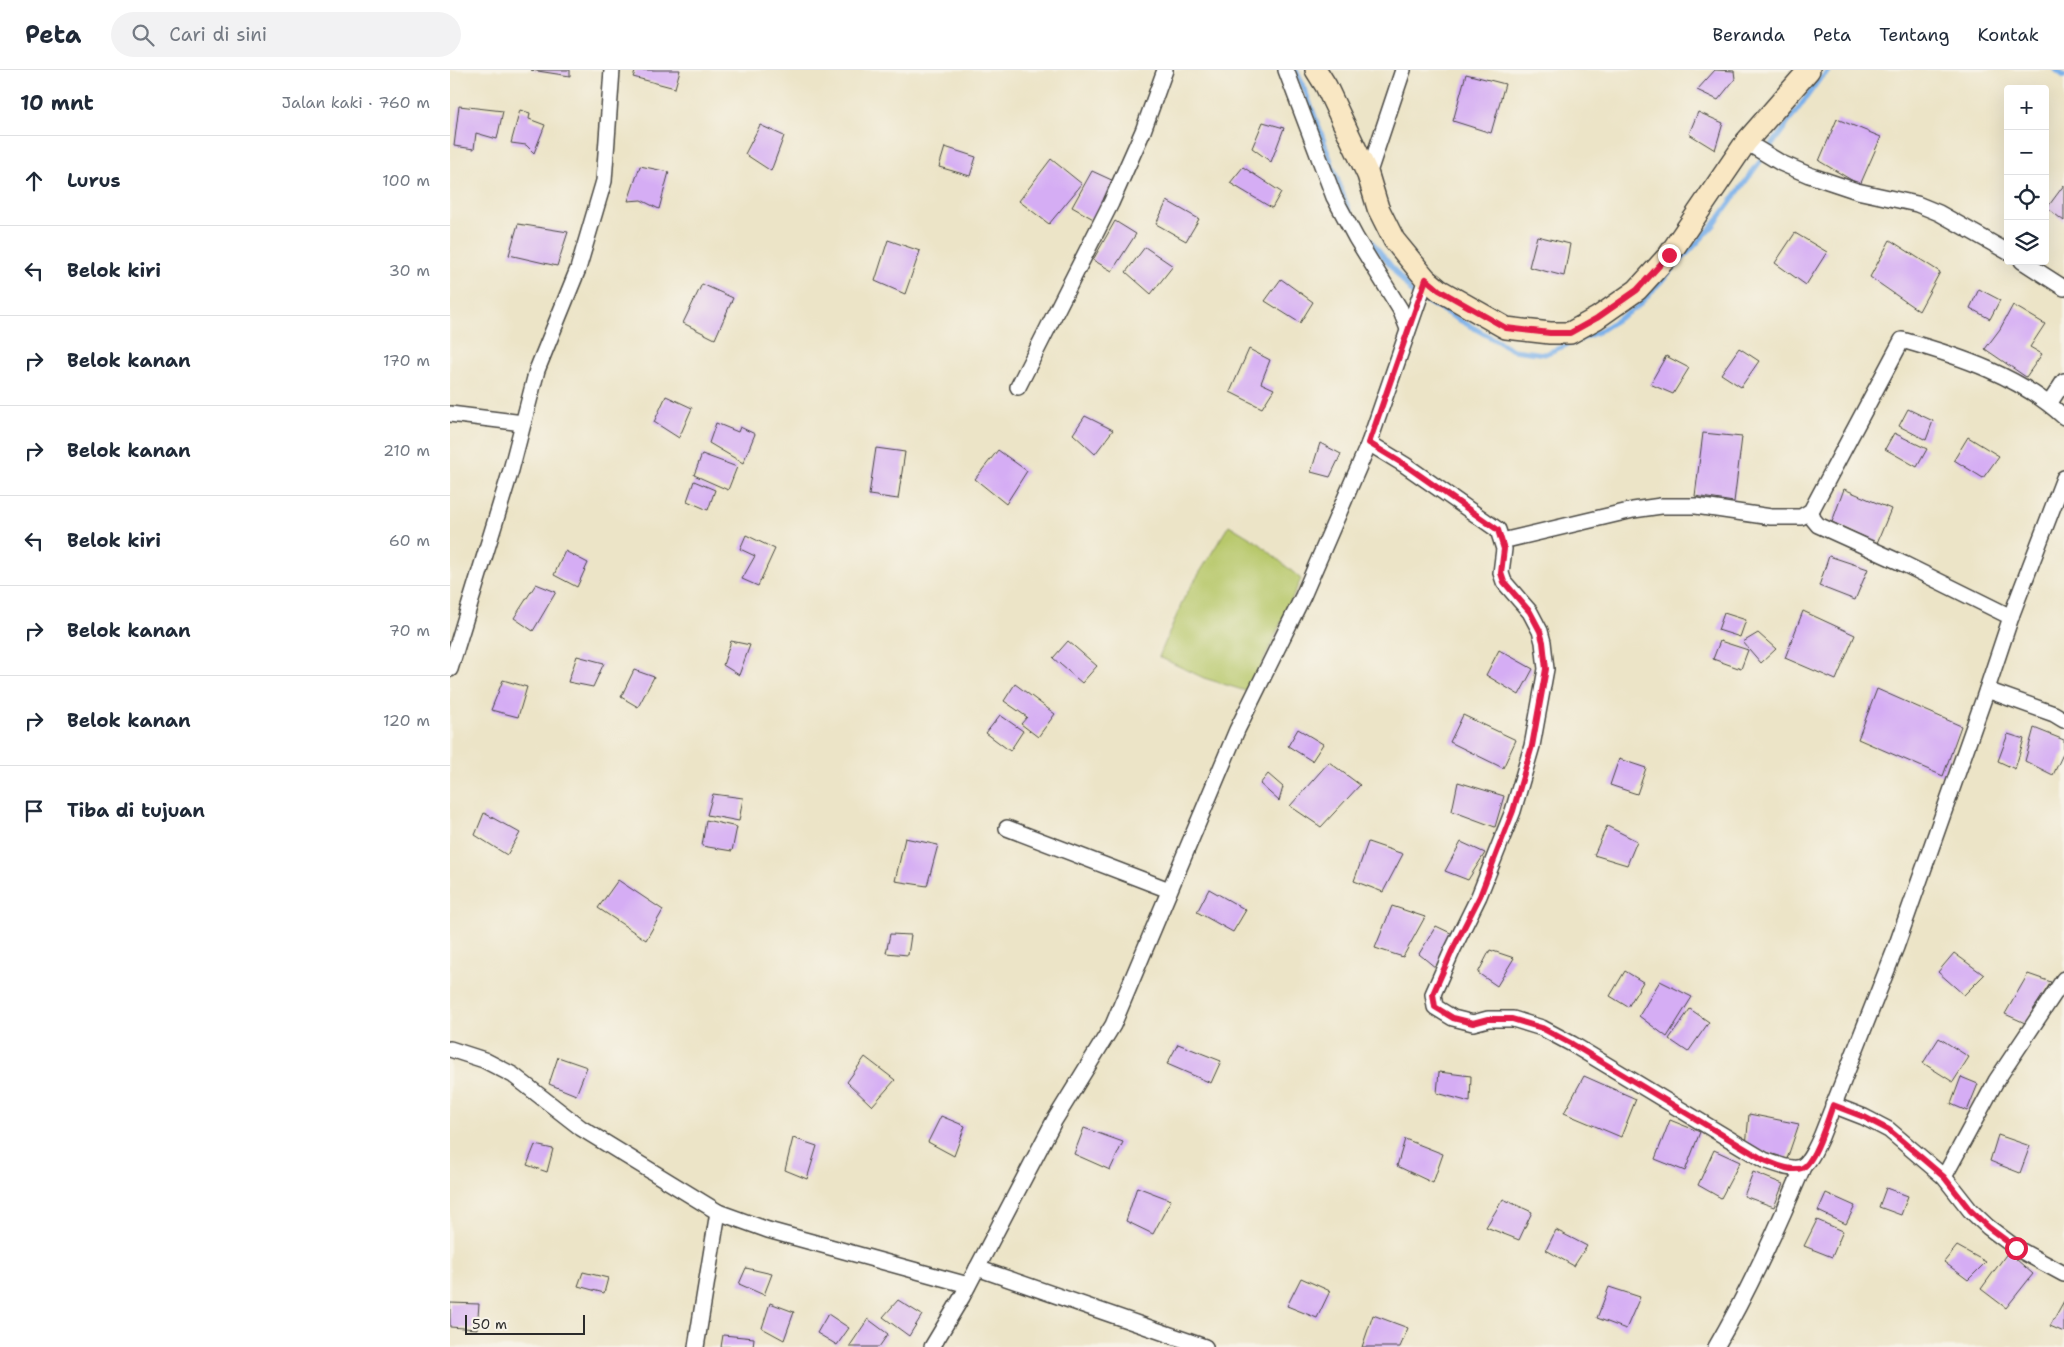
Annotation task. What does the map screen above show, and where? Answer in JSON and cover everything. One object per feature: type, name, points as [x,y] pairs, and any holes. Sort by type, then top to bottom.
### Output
[{"type":"street","points":[[450,669],[511,470],[537,370],[578,269],[604,181],[612,70]]},
{"type":"street","points":[[1018,387],[1115,195],[1143,131],[1165,70]]},
{"type":"street","points":[[1286,70],[1334,197],[1356,238],[1410,322]]},
{"type":"street","points":[[1316,70],[1326,86],[1368,175],[1378,208],[1394,240],[1423,286],[1439,290],[1506,328],[1550,333],[1570,333],[1597,318],[1637,290],[1669,255],[1809,70]]},
{"type":"street","points":[[1368,175],[1404,70]]},
{"type":"street","points":[[1752,145],[1781,163],[1842,187],[1917,204],[1939,213],[2004,250]]},
{"type":"street","points":[[2028,265],[2064,288]]},
{"type":"street","points":[[932,1347],[968,1285],[1054,1121],[1112,1025],[1237,730],[1303,596],[1369,443],[1423,286]]},
{"type":"street","points":[[1502,540],[1633,510],[1661,506],[1696,506],[1771,516],[1801,517],[1811,510],[1902,340],[1950,354],[2002,376],[2040,396],[2064,417]]},
{"type":"street","points":[[2050,404],[2064,381]]},
{"type":"street","points":[[450,414],[523,423]]},
{"type":"street","points":[[1369,443],[1405,465],[1498,530],[1504,549],[1501,573],[1504,582],[1535,620],[1543,642],[1546,669],[1532,746],[1513,811],[1480,896],[1433,994],[1435,1007],[1453,1018],[1473,1023],[1488,1019],[1512,1019],[1542,1028],[1572,1044],[1764,1160],[1790,1169],[1803,1168]]},
{"type":"street","points":[[1716,1347],[1772,1240],[1803,1168],[1810,1160],[1833,1105],[1896,947],[2011,617],[2064,478]]},
{"type":"street","points":[[1811,510],[1813,519],[1818,525],[1904,564],[2011,617]]},
{"type":"street","points":[[1987,690],[2054,714],[2064,720]]},
{"type":"street","points":[[1007,828],[1169,890]]},
{"type":"street","points":[[1944,1177],[1996,1080],[2064,979]]},
{"type":"street","points":[[450,1049],[484,1060],[513,1075],[581,1128],[718,1212],[768,1230],[968,1285]]},
{"type":"street","points":[[1833,1105],[1864,1117],[1889,1130],[1944,1177],[1970,1210],[1988,1227],[2016,1248],[2064,1274]]},
{"type":"street","points":[[696,1347],[718,1212]]},
{"type":"street","points":[[977,1268],[1204,1347]]},
{"type":"green space","points":[[1229,525],[1260,544],[1301,579],[1249,692],[1204,678],[1159,657],[1184,598]]},
{"type":"building","points":[[531,70],[570,70],[570,76]]},
{"type":"building","points":[[636,70],[680,70],[675,88],[633,77]]},
{"type":"building","points":[[1715,70],[1734,71],[1735,79],[1718,100],[1697,90]]},
{"type":"building","points":[[1466,74],[1505,84],[1491,133],[1453,121]]},
{"type":"building","points":[[459,106],[503,111],[497,139],[476,133],[474,149],[454,146]]},
{"type":"building","points":[[520,110],[530,113],[529,119],[545,125],[534,153],[526,145],[511,143]]},
{"type":"building","points":[[1698,112],[1723,123],[1715,150],[1689,134]]},
{"type":"building","points":[[1837,119],[1881,137],[1860,185],[1819,161]]},
{"type":"building","points":[[1263,122],[1284,128],[1271,162],[1252,148]]},
{"type":"building","points":[[760,125],[784,136],[771,171],[745,154]]},
{"type":"building","points":[[945,147],[976,157],[970,176],[939,167]]},
{"type":"building","points":[[1051,159],[1082,184],[1049,224],[1019,201]]},
{"type":"building","points":[[640,166],[669,172],[659,209],[641,200],[628,201]]},
{"type":"building","points":[[1243,167],[1281,192],[1272,208],[1230,183]]},
{"type":"building","points":[[1092,171],[1116,182],[1097,221],[1072,207]]},
{"type":"building","points":[[2064,185],[2064,221],[2049,210],[2049,205]]},
{"type":"building","points":[[1167,201],[1199,219],[1186,241],[1156,224]]},
{"type":"building","points":[[1115,221],[1136,234],[1112,271],[1093,260]]},
{"type":"building","points":[[518,224],[568,232],[557,266],[509,255]]},
{"type":"building","points":[[1795,233],[1827,252],[1806,285],[1775,263]]},
{"type":"building","points":[[1537,236],[1570,244],[1564,276],[1529,267]]},
{"type":"building","points":[[888,240],[920,251],[905,294],[875,281]]},
{"type":"building","points":[[1890,240],[1940,272],[1919,311],[1870,277]]},
{"type":"building","points":[[1145,247],[1173,266],[1151,294],[1126,272]]},
{"type":"building","points":[[1281,279],[1313,302],[1300,323],[1265,301]]},
{"type":"building","points":[[702,284],[733,298],[715,339],[683,323]]},
{"type":"building","points":[[1979,289],[2000,300],[1990,319],[1970,308]]},
{"type":"building","points":[[2013,305],[2045,324],[2030,347],[2042,354],[2026,377],[1985,349],[2000,329]]},
{"type":"building","points":[[1739,348],[1759,361],[1741,387],[1721,374]]},
{"type":"building","points":[[1249,349],[1270,360],[1261,383],[1274,389],[1262,408],[1230,392]]},
{"type":"building","points":[[1666,356],[1689,368],[1673,394],[1650,384]]},
{"type":"building","points":[[666,396],[692,408],[679,438],[654,422]]},
{"type":"building","points":[[1908,409],[1933,421],[1926,440],[1899,426]]},
{"type":"building","points":[[1085,416],[1113,430],[1095,454],[1073,434]]},
{"type":"building","points":[[716,423],[738,432],[740,427],[755,434],[743,463],[709,443]]},
{"type":"building","points":[[1703,433],[1742,437],[1734,502],[1695,496]]},
{"type":"building","points":[[1894,433],[1927,449],[1917,467],[1885,449]]},
{"type":"building","points":[[1968,437],[1999,456],[1983,478],[1954,460]]},
{"type":"building","points":[[1320,443],[1341,454],[1330,477],[1311,472]]},
{"type":"building","points":[[876,448],[905,452],[898,499],[869,495]]},
{"type":"building","points":[[998,450],[1027,471],[1006,504],[975,479]]},
{"type":"building","points":[[702,454],[737,467],[728,490],[694,475]]},
{"type":"building","points":[[694,481],[715,490],[708,510],[687,501]]},
{"type":"building","points":[[1844,489],[1891,509],[1877,543],[1832,522]]},
{"type":"building","points":[[746,535],[775,549],[758,586],[742,579],[755,556],[740,549]]},
{"type":"building","points":[[565,551],[588,563],[577,587],[554,575]]},
{"type":"building","points":[[1829,556],[1868,569],[1855,600],[1819,586]]},
{"type":"building","points":[[536,584],[556,592],[533,631],[514,618]]},
{"type":"building","points":[[1803,611],[1855,635],[1836,680],[1785,658]]},
{"type":"building","points":[[1724,613],[1746,620],[1740,637],[1718,630]]},
{"type":"building","points":[[1758,633],[1776,649],[1761,663],[1743,642]]},
{"type":"building","points":[[731,641],[750,645],[739,675],[723,665]]},
{"type":"building","points":[[1068,641],[1097,666],[1082,683],[1053,658]]},
{"type":"building","points":[[1720,641],[1748,650],[1741,669],[1713,659]]},
{"type":"building","points":[[1499,650],[1533,669],[1519,695],[1486,675]]},
{"type":"building","points":[[577,656],[604,663],[593,687],[568,682]]},
{"type":"building","points":[[634,670],[654,677],[638,707],[621,697]]},
{"type":"building","points":[[503,680],[527,687],[518,717],[491,710]]},
{"type":"building","points":[[1015,684],[1055,714],[1038,737],[1021,724],[1027,717],[1004,701]]},
{"type":"building","points":[[1877,689],[1961,726],[1943,776],[1858,739]]},
{"type":"building","points":[[1000,715],[1023,731],[1010,751],[986,733]]},
{"type":"building","points":[[1463,715],[1516,740],[1503,768],[1450,742]]},
{"type":"building","points":[[2034,728],[2064,740],[2064,752],[2053,775],[2025,761]]},
{"type":"building","points":[[1298,729],[1323,744],[1312,761],[1288,746]]},
{"type":"building","points":[[2008,734],[2024,739],[2015,769],[1998,761]]},
{"type":"building","points":[[1619,759],[1646,768],[1637,794],[1610,785]]},
{"type":"building","points":[[1329,762],[1360,785],[1321,827],[1290,806]]},
{"type":"building","points":[[1268,774],[1283,787],[1279,801],[1260,784]]},
{"type":"building","points":[[1458,782],[1504,796],[1495,827],[1452,811]]},
{"type":"building","points":[[713,794],[743,798],[739,821],[707,815]]},
{"type":"building","points":[[484,813],[520,833],[507,855],[475,835]]},
{"type":"building","points":[[706,820],[737,827],[732,851],[702,846]]},
{"type":"building","points":[[1607,826],[1637,841],[1627,865],[1594,855]]},
{"type":"building","points":[[905,838],[938,845],[927,886],[895,881]]},
{"type":"building","points":[[1368,842],[1403,854],[1383,892],[1354,881]]},
{"type":"building","points":[[1461,842],[1485,853],[1468,880],[1445,871]]},
{"type":"building","points":[[618,880],[663,910],[646,940],[598,908]]},
{"type":"building","points":[[1209,889],[1246,910],[1233,932],[1197,912]]},
{"type":"building","points":[[1392,906],[1425,917],[1403,957],[1375,948]]},
{"type":"building","points":[[1436,926],[1457,936],[1436,968],[1419,954]]},
{"type":"building","points":[[890,934],[911,935],[908,955],[886,953]]},
{"type":"building","points":[[1490,950],[1514,958],[1497,986],[1478,973]]},
{"type":"building","points":[[1954,953],[1984,975],[1964,995],[1938,972]]},
{"type":"building","points":[[1625,971],[1643,982],[1628,1007],[1610,996]]},
{"type":"building","points":[[2028,974],[2051,982],[2025,1023],[2005,1014]]},
{"type":"building","points":[[1660,981],[1692,997],[1667,1037],[1639,1016]]},
{"type":"building","points":[[1690,1009],[1709,1022],[1688,1052],[1669,1039]]},
{"type":"building","points":[[1939,1038],[1969,1057],[1953,1082],[1923,1063]]},
{"type":"building","points":[[1178,1044],[1221,1061],[1211,1083],[1167,1064]]},
{"type":"building","points":[[558,1057],[587,1067],[576,1095],[549,1084]]},
{"type":"building","points":[[865,1057],[895,1080],[872,1106],[847,1082]]},
{"type":"building","points":[[1439,1072],[1471,1076],[1470,1102],[1437,1093]]},
{"type":"building","points":[[1584,1076],[1636,1099],[1621,1137],[1564,1113]]},
{"type":"building","points":[[1961,1077],[1978,1084],[1967,1111],[1951,1104]]},
{"type":"building","points":[[1749,1114],[1799,1124],[1787,1159],[1746,1146]]},
{"type":"building","points":[[941,1116],[965,1126],[954,1156],[928,1142]]},
{"type":"building","points":[[1670,1120],[1700,1132],[1685,1171],[1655,1159]]},
{"type":"building","points":[[1084,1128],[1123,1142],[1110,1170],[1074,1154]]},
{"type":"building","points":[[1998,1135],[2030,1146],[2020,1173],[1990,1161]]},
{"type":"building","points":[[793,1138],[817,1146],[807,1179],[785,1170]]},
{"type":"building","points":[[1405,1139],[1443,1154],[1433,1183],[1397,1166]]},
{"type":"building","points":[[535,1145],[553,1149],[547,1172],[527,1165]]},
{"type":"building","points":[[1714,1150],[1740,1162],[1721,1198],[1698,1185]]},
{"type":"building","points":[[1753,1172],[1783,1184],[1774,1207],[1744,1196]]},
{"type":"building","points":[[1137,1187],[1171,1200],[1153,1234],[1126,1221]]},
{"type":"building","points":[[1886,1188],[1908,1196],[1901,1215],[1879,1207]]},
{"type":"building","points":[[1826,1193],[1855,1206],[1846,1224],[1818,1211]]},
{"type":"building","points":[[1503,1199],[1532,1212],[1519,1240],[1486,1227]]},
{"type":"building","points":[[1817,1220],[1843,1231],[1832,1257],[1804,1246]]},
{"type":"building","points":[[1556,1230],[1587,1246],[1574,1266],[1546,1250]]},
{"type":"building","points":[[1957,1246],[1986,1262],[1968,1280],[1944,1262]]},
{"type":"building","points":[[2008,1252],[2033,1274],[2006,1308],[1981,1289]]},
{"type":"building","points":[[746,1268],[772,1274],[764,1295],[739,1284]]},
{"type":"building","points":[[583,1272],[608,1278],[604,1293],[578,1286]]},
{"type":"building","points":[[1301,1278],[1330,1291],[1317,1318],[1287,1306]]},
{"type":"building","points":[[1609,1287],[1640,1297],[1626,1329],[1597,1318]]},
{"type":"building","points":[[898,1300],[922,1315],[909,1336],[883,1317]]},
{"type":"building","points":[[2064,1301],[2064,1332],[2050,1326]]},
{"type":"building","points":[[450,1303],[479,1304],[477,1329],[450,1327]]},
{"type":"building","points":[[770,1303],[794,1312],[784,1340],[762,1328]]},
{"type":"building","points":[[828,1314],[849,1328],[837,1345],[817,1333]]},
{"type":"building","points":[[1373,1315],[1408,1328],[1400,1347],[1362,1347]]},
{"type":"building","points":[[868,1319],[888,1334],[879,1347],[849,1347]]},
{"type":"building","points":[[723,1335],[754,1338],[753,1347],[721,1347]]},
{"type":"waterway","points":[[1296,70],[1311,105],[1350,212]]},
{"type":"waterway","points":[[1355,224],[1377,248],[1413,294],[1513,350],[1545,354],[1598,332],[1637,307],[1714,225],[1819,80],[1830,70]]},
{"type":"waterway","points":[[2056,70],[2064,76]]},
{"type":"route","points":[[1669,255],[1637,290],[1597,318],[1570,333],[1550,333],[1506,328],[1439,290],[1426,279],[1369,443],[1405,465],[1498,530],[1504,549],[1501,573],[1504,582],[1530,612],[1540,631],[1543,642],[1546,669],[1532,746],[1513,811],[1480,896],[1433,994],[1435,1007],[1453,1018],[1473,1023],[1488,1019],[1512,1019],[1542,1028],[1572,1044],[1764,1160],[1790,1169],[1803,1168],[1810,1160],[1833,1105],[1864,1117],[1889,1130],[1944,1177],[1970,1210],[1988,1227],[2016,1248]]}]
